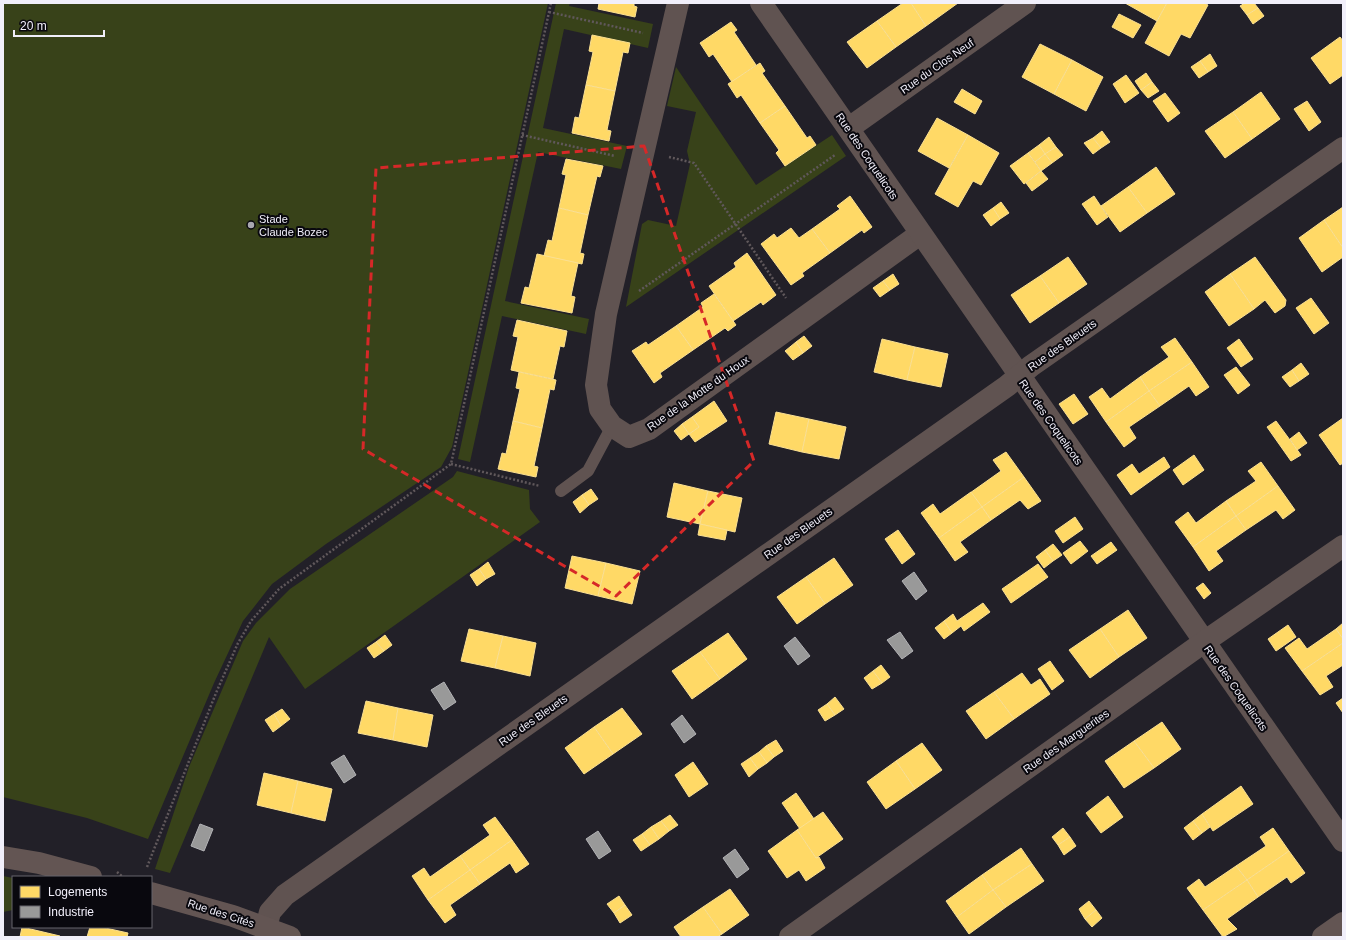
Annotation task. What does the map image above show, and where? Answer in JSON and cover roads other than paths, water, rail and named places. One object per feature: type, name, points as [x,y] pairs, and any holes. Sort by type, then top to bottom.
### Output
[{"type":"street","name":"Rue de la Motte du Houx","points":[[678,3],[671,40],[606,314],[596,385],[600,410],[612,426],[629,437],[649,429],[920,234]]},
{"type":"street","name":"Rue des Coquelicots","points":[[761,3],[1343,841]]},
{"type":"street","name":"Rue du Clos Neuf","points":[[853,134],[1025,3]]},
{"type":"street","name":"Rue des Bleuets","points":[[266,928],[270,912],[285,895],[1343,148]]},
{"type":"street","name":"Rue des Marguerites","points":[[790,937],[1204,642],[1343,546]]},
{"type":"street","points":[[3,857],[39,863],[88,876]]},
{"type":"street","name":"Rue des Cités","points":[[152,892],[233,916],[290,937]]},
{"type":"street","points":[[1323,937],[1343,923]]},
{"type":"lane","points":[[560,491],[588,471],[612,426]]},
{"type":"place","name":"Stade Claude Bozec","points":[[251,225]]}]
